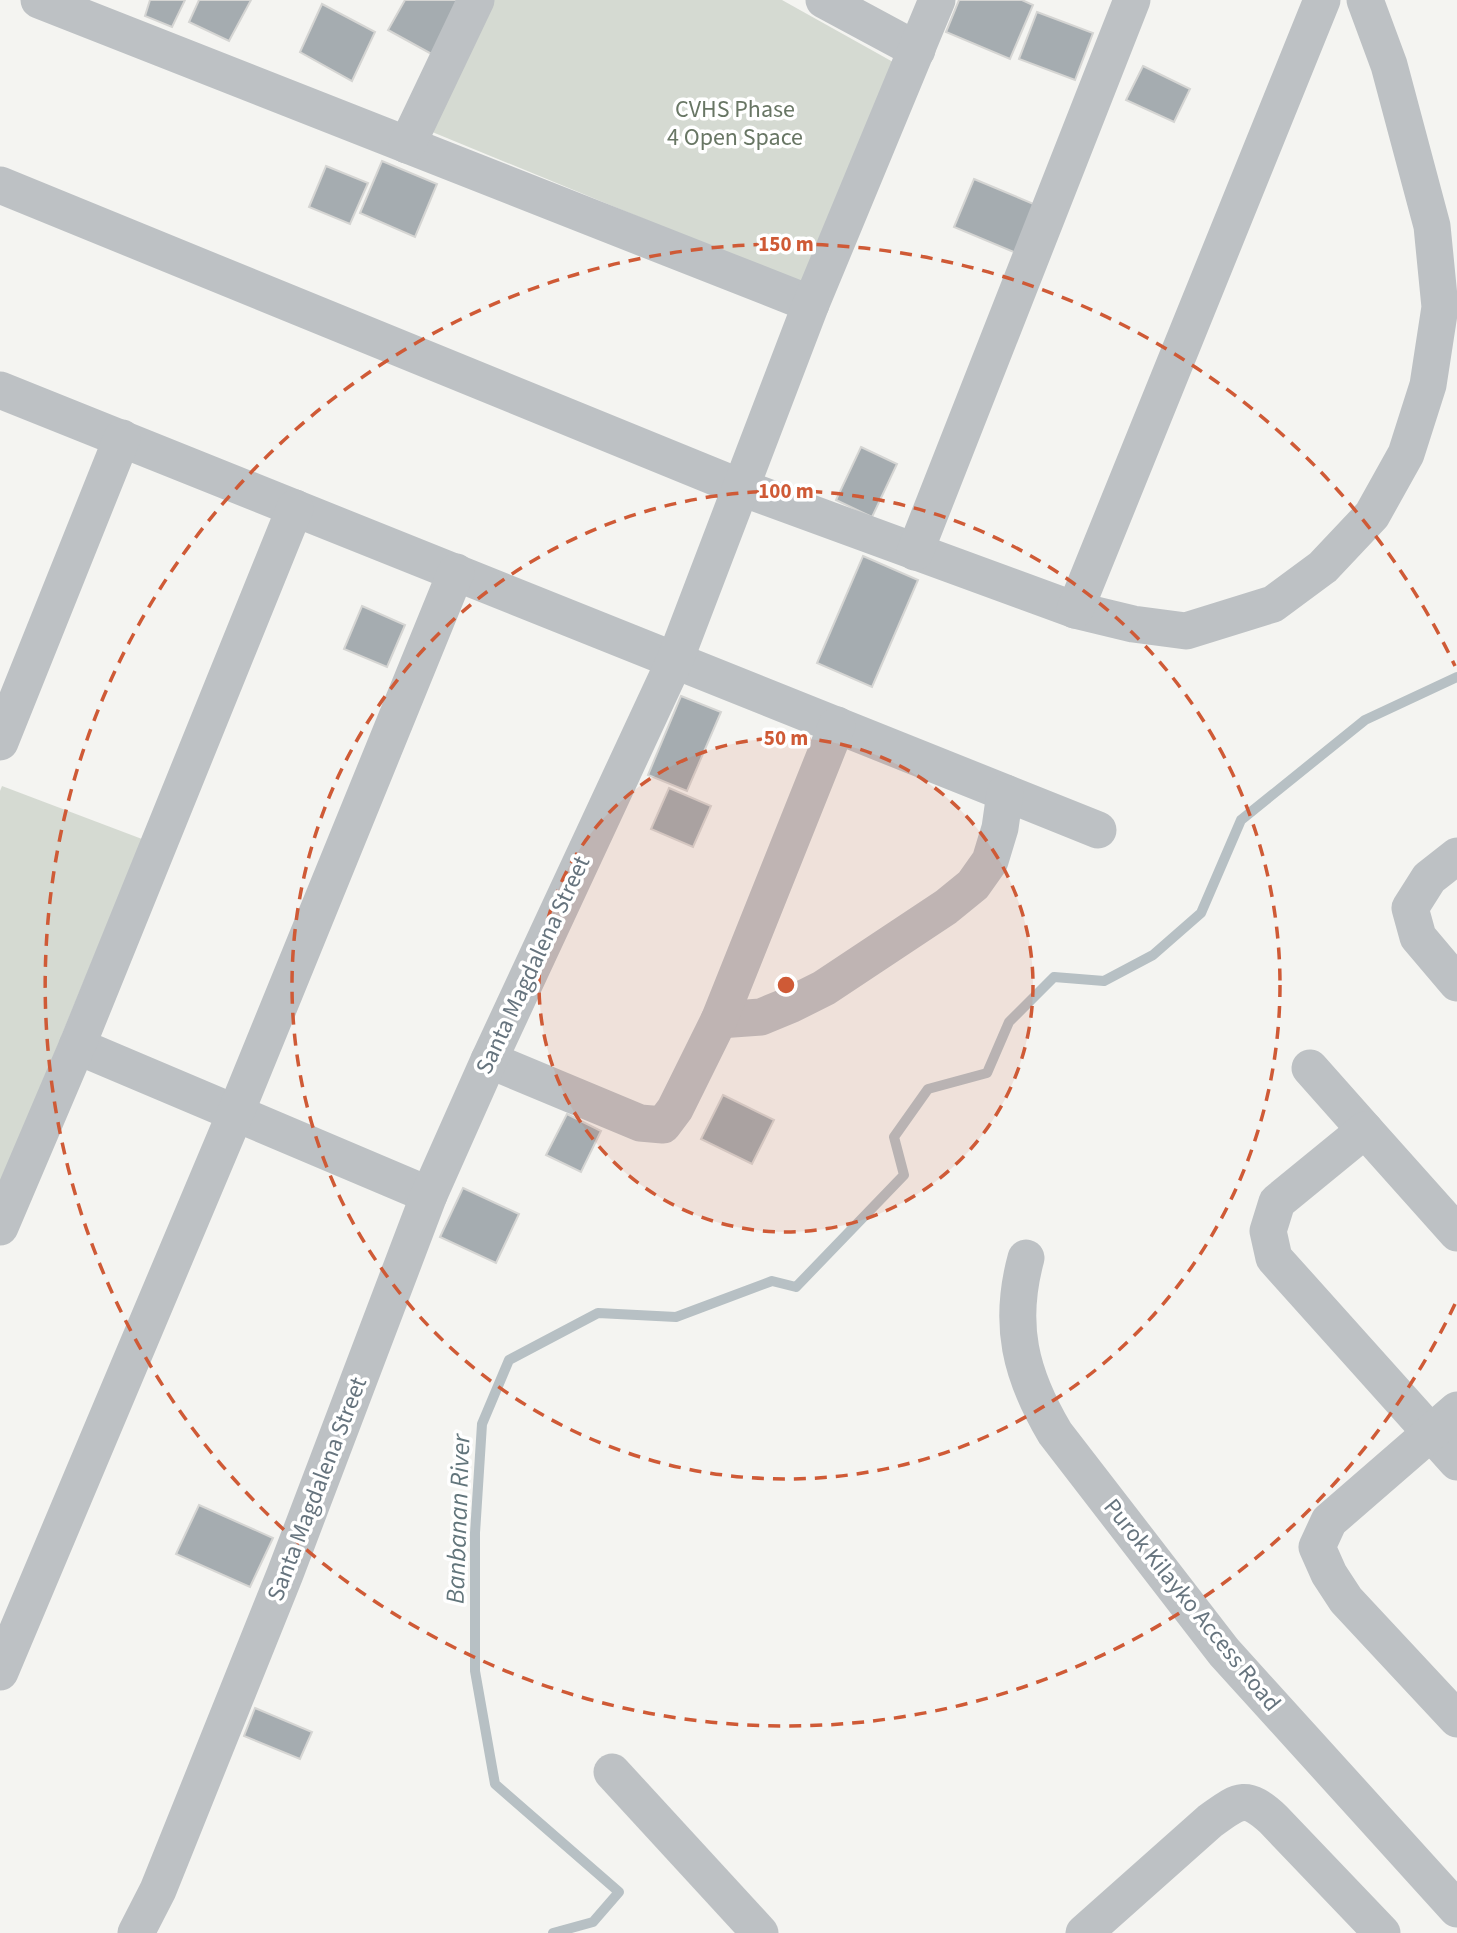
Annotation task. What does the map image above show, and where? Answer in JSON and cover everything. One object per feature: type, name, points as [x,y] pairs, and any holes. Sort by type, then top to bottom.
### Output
[{"type":"street","points":[[39,0],[811,304]]},
{"type":"street","points":[[407,145],[476,0]]},
{"type":"street","points":[[824,0],[917,50]]},
{"type":"street","name":"Santa Magdalena Street","points":[[136,1933],[158,1890],[275,1600],[429,1195],[488,1060],[676,660],[811,304],[937,0]]},
{"type":"street","points":[[915,552],[1132,0]]},
{"type":"street","points":[[1076,610],[1322,0]]},
{"type":"street","points":[[0,185],[742,488],[1076,610],[1133,624],[1186,631],[1273,604],[1323,567],[1372,515],[1406,454],[1428,385],[1440,307],[1432,226],[1389,65],[1365,0]]},
{"type":"street","points":[[0,390],[1098,830]]},
{"type":"street","points":[[0,742],[122,438]]},
{"type":"street","points":[[0,1227],[77,1046],[296,508]]},
{"type":"street","points":[[0,1672],[236,1112],[456,572]]},
{"type":"street","points":[[488,1060],[640,1123],[663,1125],[675,1109],[719,1020],[836,725]]},
{"type":"street","points":[[719,1020],[761,1017],[790,1005],[824,988],[946,907],[973,885],[990,861],[1000,828],[1005,793]]},
{"type":"street","points":[[1457,856],[1429,878],[1410,908],[1418,937],[1457,983]]},
{"type":"street","points":[[77,1046],[429,1195]]},
{"type":"street","points":[[1310,1068],[1457,1233]]},
{"type":"street","points":[[1365,1130],[1277,1202],[1268,1231],[1274,1258],[1444,1421],[1457,1462]]},
{"type":"street","name":"Purok Kilayko Access Road","points":[[1026,1258],[1018,1286],[1019,1350],[1038,1405],[1055,1433],[1224,1652],[1457,1909]]},
{"type":"street","points":[[1444,1421],[1329,1521],[1317,1548],[1329,1574],[1346,1600],[1457,1719]]},
{"type":"street","points":[[612,1772],[760,1933]]},
{"type":"street","points":[[1084,1933],[1210,1821],[1244,1801],[1258,1804],[1273,1818],[1382,1933]]},
{"type":"green space","name":"CVHS Phase 4 Open Space","points":[[486,0],[782,0],[893,62],[802,284],[425,129]]},
{"type":"green space","points":[[2,786],[142,839],[0,1186],[0,791]]},
{"type":"building","points":[[150,0],[185,0],[172,27],[145,16]]},
{"type":"building","points":[[199,0],[251,0],[229,41],[189,22]]},
{"type":"building","points":[[405,0],[459,0],[437,57],[388,30]]},
{"type":"building","points":[[959,0],[1022,0],[1033,5],[1010,59],[946,32]]},
{"type":"building","points":[[322,4],[375,32],[352,81],[300,52]]},
{"type":"building","points":[[1037,12],[1093,33],[1075,80],[1019,59]]},
{"type":"building","points":[[1143,66],[1190,89],[1174,122],[1126,100]]},
{"type":"building","points":[[382,161],[437,184],[415,237],[360,213]]},
{"type":"building","points":[[326,166],[368,183],[350,224],[309,207]]},
{"type":"building","points":[[974,179],[1036,205],[1016,253],[954,227]]},
{"type":"building","points":[[861,447],[897,464],[872,517],[836,500]]},
{"type":"building","points":[[863,556],[918,580],[872,687],[817,663]]},
{"type":"building","points":[[362,606],[405,625],[387,667],[344,649]]},
{"type":"building","points":[[681,696],[721,712],[687,791],[648,775]]},
{"type":"building","points":[[669,788],[711,806],[693,847],[651,829]]},
{"type":"building","points":[[723,1095],[774,1120],[752,1164],[701,1139]]},
{"type":"building","points":[[567,1114],[601,1131],[581,1172],[546,1155]]},
{"type":"building","points":[[463,1188],[519,1214],[496,1263],[440,1237]]},
{"type":"building","points":[[199,1505],[273,1538],[250,1587],[176,1554]]},
{"type":"building","points":[[255,1708],[312,1732],[300,1759],[244,1736]]},
{"type":"waterway","name":"Banbanan River","points":[[553,1933],[593,1922],[619,1892],[495,1784],[475,1671],[475,1533],[482,1424],[509,1360],[598,1313],[676,1317],[772,1281],[796,1287],[904,1175],[894,1137],[928,1089],[987,1073],[1009,1022],[1054,977],[1104,981],[1153,955],[1201,913],[1241,820],[1365,720],[1457,677]]}]
